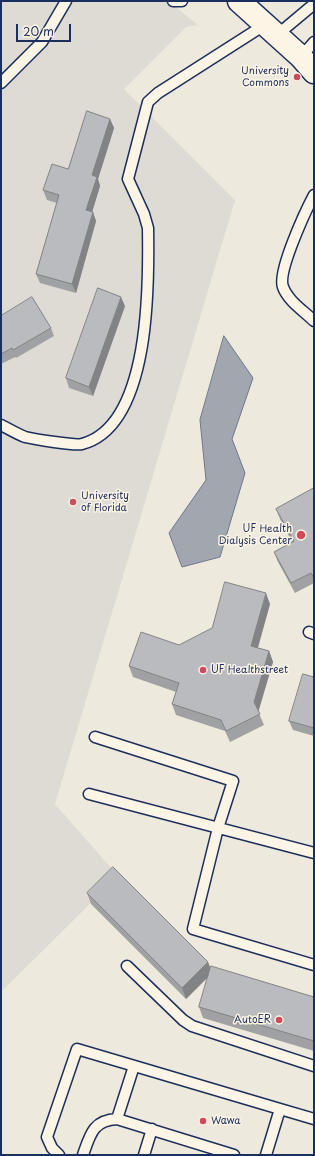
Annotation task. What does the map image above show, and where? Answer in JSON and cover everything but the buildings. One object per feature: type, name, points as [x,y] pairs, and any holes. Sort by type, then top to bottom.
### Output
[{"type":"street","points":[[239,1],[272,30],[310,57]]},
{"type":"lane","points":[[1,83],[42,42],[66,1]]},
{"type":"lane","points":[[173,1],[182,1]]},
{"type":"lane","points":[[1,425],[26,437],[81,445],[99,437],[112,424],[124,405],[137,371],[146,319],[148,228],[144,214],[128,180],[148,102],[158,93],[272,30],[314,4]]},
{"type":"lane","points":[[314,195],[299,226],[283,274],[282,286],[288,296],[314,321]]},
{"type":"lane","points":[[95,737],[233,781],[218,828],[193,929],[314,965]]},
{"type":"lane","points":[[89,794],[314,853]]},
{"type":"lane","points":[[127,966],[183,1020],[192,1026],[314,1066]]},
{"type":"lane","points":[[59,1155],[52,1148],[47,1137],[77,1049],[314,1119]]},
{"type":"lane","points":[[117,1119],[134,1066]]},
{"type":"lane","points":[[266,1155],[280,1109]]},
{"type":"lane","points":[[83,1155],[90,1135],[96,1125],[106,1119],[117,1119],[234,1155]]},
{"type":"lane","points":[[144,1155],[152,1129]]},
{"type":"shaded area","name":"University of Florida","points":[[1,1],[168,1],[198,25],[186,27],[124,89],[235,200],[55,804],[118,876],[1,992]]},
{"type":"shaded area","points":[[224,336],[253,378],[232,439],[245,473],[220,557],[182,567],[169,533],[206,480],[200,420]]},
{"type":"place","name":"University Commons","points":[[297,77]]},
{"type":"place","name":"University of Florida","points":[[73,502]]},
{"type":"place","name":"UF Health Dialysis Center","points":[[301,535]]},
{"type":"place","name":"UF Healthstreet","points":[[203,670]]},
{"type":"place","name":"AutoER","points":[[279,1020]]},
{"type":"place","name":"Wawa","points":[[203,1121]]}]
